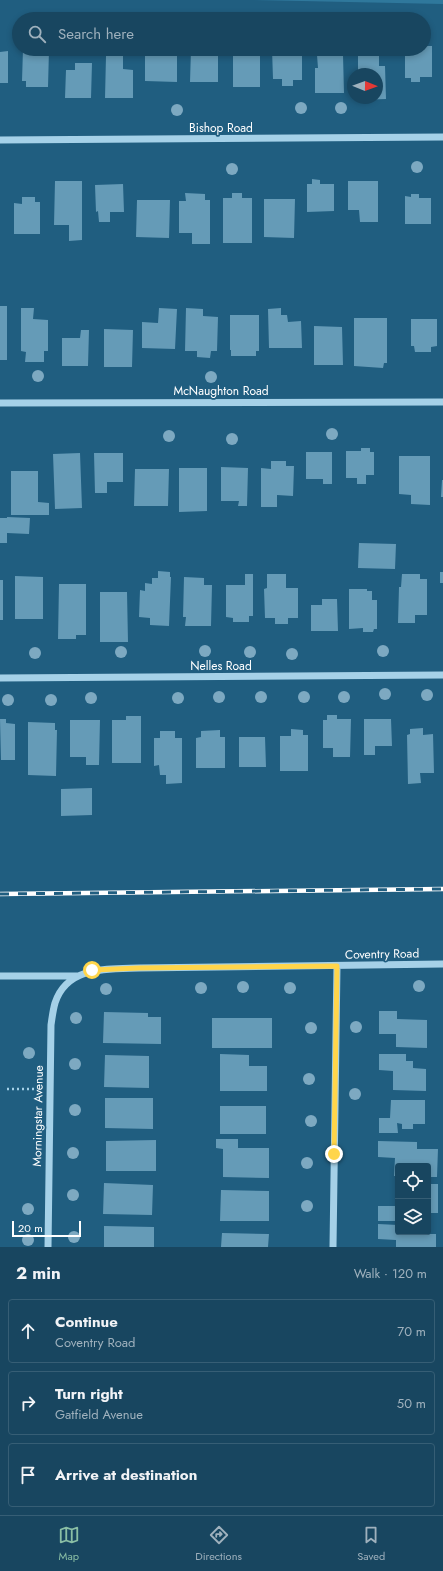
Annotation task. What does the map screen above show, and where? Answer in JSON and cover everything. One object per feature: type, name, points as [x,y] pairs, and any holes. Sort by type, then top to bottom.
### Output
[{"type":"street","name":"Bishop Road","points":[[0,140],[443,137]]},
{"type":"street","name":"McNaughton Road","points":[[0,402],[443,402]]},
{"type":"street","name":"Nelles Road","points":[[0,678],[443,675]]},
{"type":"street","name":"Coventry Road","points":[[63,987],[77,976],[92,970],[443,964]]},
{"type":"street","points":[[333,1247],[337,966]]},
{"type":"street","points":[[0,976],[77,976]]},
{"type":"street","name":"Morningstar Avenue","points":[[48,1247],[51,1025],[55,1003],[63,987]]},
{"type":"path","points":[[6,1089],[50,1089]]},
{"type":"shaded area","points":[[254,0],[443,0],[443,4]]},
{"type":"building","points":[[432,46],[432,77],[420,77],[420,82],[411,82],[411,78],[405,78],[405,56],[431,56]]},
{"type":"building","points":[[8,51],[8,83],[0,83],[0,52]]},
{"type":"building","points":[[23,56],[49,56],[48,87],[26,87],[26,81],[22,81]]},
{"type":"building","points":[[106,56],[123,56],[123,69],[133,70],[133,98],[105,98]]},
{"type":"building","points":[[145,56],[177,56],[177,82],[145,81]]},
{"type":"building","points":[[191,56],[218,56],[218,82],[190,82]]},
{"type":"building","points":[[233,56],[260,56],[260,87],[233,87]]},
{"type":"building","points":[[272,56],[302,56],[302,80],[293,80],[293,86],[282,86],[282,79],[273,79]]},
{"type":"building","points":[[317,56],[343,56],[344,93],[315,93],[315,68],[318,68]]},
{"type":"building","points":[[358,56],[379,56],[379,66],[385,66],[386,99],[383,99],[383,68],[358,68]]},
{"type":"building","points":[[75,63],[92,63],[91,98],[65,98],[66,70],[75,70]]},
{"type":"building","points":[[312,179],[320,180],[320,184],[334,184],[334,211],[307,212],[307,184],[312,184]]},
{"type":"building","points":[[55,181],[82,181],[82,240],[69,241],[69,225],[54,225]]},
{"type":"building","points":[[348,181],[378,181],[378,222],[360,222],[359,210],[348,210]]},
{"type":"building","points":[[123,184],[124,212],[110,212],[110,222],[99,222],[98,211],[96,212],[95,185]]},
{"type":"building","points":[[185,193],[205,194],[205,200],[210,200],[210,244],[192,244],[192,233],[179,233],[179,201],[186,201]]},
{"type":"building","points":[[232,193],[242,193],[242,198],[252,198],[252,243],[223,243],[223,198],[232,198]]},
{"type":"building","points":[[411,194],[419,194],[419,198],[431,198],[431,224],[405,224],[405,196],[411,197]]},
{"type":"building","points":[[22,197],[35,197],[35,202],[40,202],[40,234],[14,234],[14,203],[22,204]]},
{"type":"building","points":[[264,199],[295,199],[294,238],[264,237]]},
{"type":"building","points":[[137,200],[170,200],[169,238],[136,237]]},
{"type":"building","points":[[0,306],[7,306],[7,360],[0,360]]},
{"type":"building","points":[[21,308],[34,308],[33,319],[48,320],[48,351],[44,351],[44,362],[25,362],[26,352],[21,351]]},
{"type":"building","points":[[159,308],[177,309],[175,349],[142,348],[142,322],[158,323]]},
{"type":"building","points":[[186,308],[203,309],[203,316],[218,317],[217,351],[211,351],[210,358],[197,357],[197,351],[185,351]]},
{"type":"building","points":[[281,308],[281,315],[287,315],[288,322],[301,321],[302,348],[269,348],[268,309]]},
{"type":"building","points":[[230,315],[259,315],[259,351],[256,351],[256,356],[231,356]]},
{"type":"building","points":[[354,318],[387,318],[387,363],[384,363],[383,368],[354,366]]},
{"type":"building","points":[[411,319],[437,319],[437,346],[431,347],[431,352],[415,352],[414,346],[411,346]]},
{"type":"building","points":[[314,326],[342,327],[343,365],[314,365]]},
{"type":"building","points":[[104,329],[133,330],[132,367],[104,367]]},
{"type":"building","points":[[81,330],[89,330],[88,366],[62,366],[62,338],[80,338]]},
{"type":"building","points":[[361,448],[370,448],[370,452],[374,452],[374,475],[366,475],[366,484],[357,484],[357,478],[346,478],[346,451],[361,451]]},
{"type":"building","points":[[306,452],[332,452],[332,484],[323,484],[323,479],[306,479]]},
{"type":"building","points":[[80,453],[82,508],[55,509],[53,454]]},
{"type":"building","points":[[94,453],[123,453],[123,482],[107,482],[107,493],[95,493]]},
{"type":"building","points":[[399,456],[430,456],[430,505],[411,504],[411,495],[399,494]]},
{"type":"building","points":[[271,461],[286,461],[286,466],[294,466],[293,496],[277,495],[277,507],[261,507],[261,468],[271,469]]},
{"type":"building","points":[[221,467],[248,468],[247,506],[238,506],[239,501],[221,501]]},
{"type":"building","points":[[179,468],[207,468],[207,511],[179,512]]},
{"type":"building","points":[[135,469],[169,469],[168,506],[134,506]]},
{"type":"building","points":[[11,471],[38,471],[38,502],[49,503],[49,515],[11,515]]},
{"type":"building","points":[[442,480],[443,497],[441,497]]},
{"type":"building","points":[[0,518],[30,518],[29,534],[7,533],[7,543],[0,543]]},
{"type":"building","points":[[359,543],[396,544],[395,569],[358,568]]},
{"type":"building","points":[[158,571],[170,572],[171,577],[169,626],[150,625],[150,618],[139,617],[140,590],[145,591],[145,583],[152,584],[152,578],[158,578]]},
{"type":"building","points":[[440,572],[443,572],[443,583],[440,583]]},
{"type":"building","points":[[245,574],[253,574],[253,616],[249,616],[249,622],[233,622],[233,618],[226,617],[226,585],[245,585]]},
{"type":"building","points":[[267,574],[286,574],[286,588],[298,588],[298,618],[288,618],[288,624],[275,624],[275,618],[265,618],[264,589],[267,588]]},
{"type":"building","points":[[402,574],[420,574],[420,579],[427,579],[427,615],[415,615],[415,623],[398,623],[399,587],[401,587]]},
{"type":"building","points":[[15,576],[43,577],[43,619],[15,619]]},
{"type":"building","points":[[184,577],[204,578],[204,585],[212,585],[211,626],[185,626],[186,617],[183,617]]},
{"type":"building","points":[[0,580],[3,580],[3,620],[0,620]]},
{"type":"building","points":[[59,584],[86,584],[86,635],[76,635],[76,639],[58,639]]},
{"type":"building","points":[[349,589],[367,589],[367,591],[372,591],[372,600],[377,600],[377,629],[374,629],[373,632],[363,632],[363,628],[349,629]]},
{"type":"building","points":[[100,592],[127,592],[128,642],[100,642]]},
{"type":"building","points":[[322,599],[337,599],[338,631],[311,631],[311,605],[322,605]]},
{"type":"building","points":[[327,715],[337,715],[337,719],[351,719],[350,757],[333,757],[333,748],[323,748],[323,720],[327,720]]},
{"type":"building","points":[[126,716],[141,716],[141,763],[112,763],[112,720],[126,720]]},
{"type":"building","points":[[0,719],[6,719],[6,723],[15,724],[15,760],[1,760]]},
{"type":"building","points":[[364,719],[391,719],[392,746],[375,746],[375,755],[364,755]]},
{"type":"building","points":[[70,720],[100,720],[99,765],[86,765],[86,757],[70,757]]},
{"type":"building","points":[[28,722],[55,723],[55,730],[57,730],[56,776],[28,775]]},
{"type":"building","points":[[423,728],[423,735],[433,734],[434,773],[420,773],[421,783],[408,784],[407,735],[410,734],[410,729]]},
{"type":"building","points":[[291,729],[303,730],[303,735],[308,735],[308,771],[280,771],[280,736],[291,736]]},
{"type":"building","points":[[220,730],[220,737],[225,737],[225,768],[196,768],[196,738],[201,737],[201,731]]},
{"type":"building","points":[[160,731],[175,731],[175,738],[182,738],[182,783],[166,784],[166,775],[160,775],[159,765],[154,766],[154,738],[160,738]]},
{"type":"building","points":[[239,737],[265,737],[266,767],[239,767]]},
{"type":"building","points":[[92,788],[92,815],[61,816],[61,789]]},
{"type":"building","points":[[379,1011],[397,1011],[397,1019],[427,1020],[427,1048],[396,1047],[396,1034],[379,1034]]},
{"type":"building","points":[[104,1012],[148,1013],[148,1017],[161,1017],[161,1044],[103,1043]]},
{"type":"building","points":[[212,1018],[272,1018],[272,1048],[212,1048]]},
{"type":"building","points":[[220,1054],[249,1055],[249,1066],[267,1066],[267,1091],[220,1091]]},
{"type":"building","points":[[379,1054],[406,1054],[406,1061],[413,1061],[413,1068],[426,1069],[426,1091],[393,1090],[393,1071],[379,1070]]},
{"type":"building","points":[[105,1055],[149,1056],[149,1088],[104,1087]]},
{"type":"building","points":[[105,1098],[153,1098],[153,1129],[105,1128]]},
{"type":"building","points":[[391,1100],[425,1100],[425,1124],[413,1124],[413,1129],[402,1129],[402,1124],[397,1123],[398,1133],[379,1133],[379,1118],[390,1118]]},
{"type":"building","points":[[220,1106],[266,1106],[266,1134],[220,1134]]},
{"type":"building","points":[[216,1139],[238,1139],[238,1148],[269,1148],[269,1178],[223,1177],[223,1149],[216,1148]]},
{"type":"building","points":[[156,1140],[156,1171],[106,1171],[106,1141]]},
{"type":"building","points":[[378,1141],[417,1142],[417,1149],[438,1149],[437,1177],[431,1177],[431,1163],[395,1163],[394,1176],[395,1158],[378,1157]]},
{"type":"building","points":[[104,1183],[153,1185],[152,1215],[103,1214]]},
{"type":"building","points":[[431,1184],[438,1184],[438,1213],[431,1213]]},
{"type":"building","points":[[221,1190],[269,1191],[269,1221],[220,1221]]},
{"type":"building","points":[[378,1206],[395,1206],[395,1221],[378,1221]]},
{"type":"building","points":[[378,1224],[395,1225],[395,1235],[436,1234],[436,1247],[396,1247],[396,1240],[378,1239]]},
{"type":"building","points":[[104,1226],[154,1227],[154,1247],[104,1247]]},
{"type":"building","points":[[222,1233],[269,1234],[268,1247],[221,1247]]},
{"type":"railway","points":[[0,894],[443,889]]},
{"type":"route","points":[[92,970],[139,968],[337,966],[334,1154]]}]
